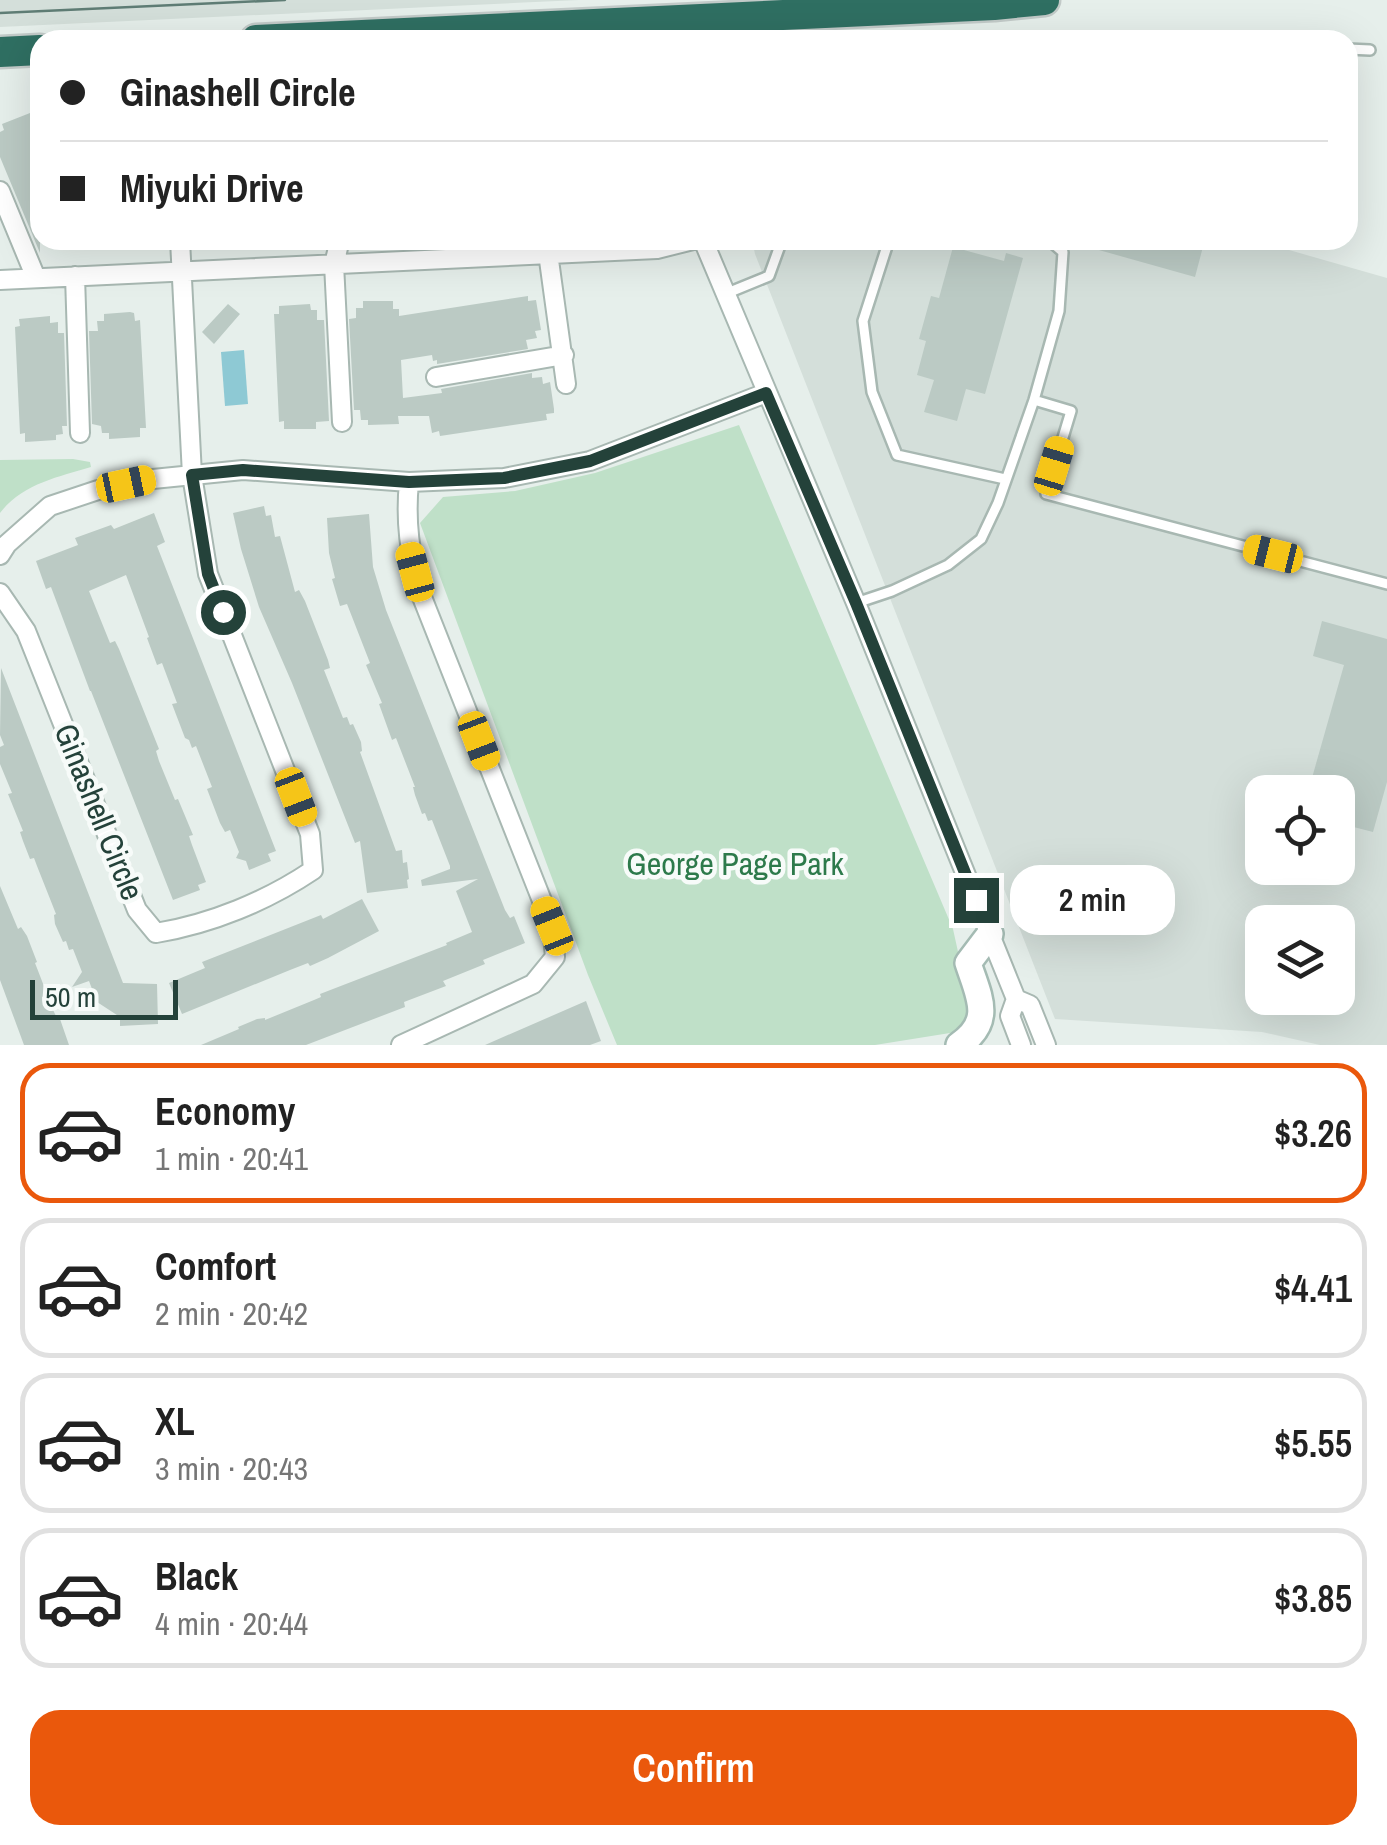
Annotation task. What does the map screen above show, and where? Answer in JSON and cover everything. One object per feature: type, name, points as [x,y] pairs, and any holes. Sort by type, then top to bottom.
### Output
[{"type":"highway","points":[[468,30],[1044,0]]},
{"type":"highway","points":[[0,52],[30,50]]},
{"type":"main road","points":[[959,1045],[981,1020],[980,999],[968,964],[990,934]]},
{"type":"street","points":[[0,191],[36,278]]},
{"type":"street","points":[[181,250],[192,475]]},
{"type":"street","points":[[338,250],[334,264],[342,422]]},
{"type":"street","points":[[0,280],[334,264],[470,250]]},
{"type":"street","points":[[509,250],[548,254],[635,250]]},
{"type":"street","points":[[707,250],[856,603],[1016,999],[1010,1016],[1022,1045]]},
{"type":"street","points":[[548,254],[566,384]]},
{"type":"street","points":[[75,276],[80,434]]},
{"type":"street","points":[[436,377],[564,354]]},
{"type":"street","points":[[0,555],[50,506],[98,490],[153,479],[243,470],[409,482],[504,478],[590,461],[766,393]]},
{"type":"street","name":"Ginashell Circle","points":[[0,593],[26,631],[137,910],[156,932],[189,928],[284,890],[313,870],[310,834],[208,574],[192,475]]},
{"type":"street","points":[[401,1045],[533,984],[555,958],[552,926],[420,592],[410,552],[409,482]]},
{"type":"street","points":[[1016,999],[1030,1005],[1046,1045]]},
{"type":"lane","points":[[1358,49],[1370,50]]},
{"type":"lane","points":[[725,294],[769,276],[778,250]]},
{"type":"lane","points":[[885,250],[863,322],[872,392],[897,455],[1005,479]]},
{"type":"lane","points":[[856,603],[948,565],[981,539],[998,503],[1034,400],[1059,311],[1061,250]]},
{"type":"lane","points":[[1034,400],[1071,411],[1046,494],[1387,584]]},
{"type":"shaded area","points":[[0,0],[579,0],[0,27]]},
{"type":"shaded area","points":[[754,250],[1289,250],[1387,278],[1387,1045],[1320,1045],[1262,1032],[1055,1019]]},
{"type":"green space","name":"George Page Park","points":[[739,425],[953,929],[975,1029],[875,1045],[617,1045],[588,975],[420,523],[443,497],[515,491],[595,473]]},
{"type":"green space","points":[[0,460],[90,462],[91,467],[30,488],[0,513]]},
{"type":"water","points":[[244,350],[248,404],[225,406],[221,352]]},
{"type":"building","points":[[30,113],[30,229],[0,157],[2,124]]},
{"type":"building","points":[[952,250],[1004,261],[1006,253],[1023,258],[985,394],[966,389],[957,421],[924,412],[934,380],[917,375],[926,341],[919,339],[931,296],[939,298]]},
{"type":"building","points":[[1099,250],[1202,250],[1195,277]]},
{"type":"building","points":[[528,296],[528,301],[536,300],[541,330],[535,331],[537,338],[526,340],[528,349],[437,364],[432,355],[401,360],[403,398],[532,373],[532,378],[542,377],[543,384],[550,382],[554,413],[546,414],[547,420],[440,436],[439,431],[432,433],[429,416],[398,416],[399,424],[368,425],[368,420],[361,420],[360,410],[354,410],[349,319],[356,318],[356,308],[363,308],[363,301],[393,301],[399,316]]},
{"type":"building","points":[[228,304],[240,314],[214,344],[202,332]]},
{"type":"building","points":[[310,304],[311,310],[317,310],[317,320],[324,320],[329,421],[316,422],[316,429],[284,429],[284,421],[279,422],[274,314],[279,314],[279,306]]},
{"type":"building","points":[[134,313],[135,321],[140,320],[146,428],[140,428],[140,437],[109,439],[109,433],[102,433],[101,426],[92,424],[89,331],[98,331],[97,321],[104,321],[104,314]]},
{"type":"building","points":[[50,316],[50,323],[58,322],[58,333],[64,333],[67,426],[62,426],[63,434],[56,435],[56,440],[25,442],[25,433],[20,434],[15,327],[20,326],[19,319]]},
{"type":"building","points":[[264,506],[266,516],[271,515],[275,537],[280,536],[295,592],[299,590],[305,601],[328,660],[330,668],[324,670],[343,718],[353,724],[361,742],[360,752],[396,851],[402,850],[403,863],[407,862],[408,888],[367,893],[360,841],[355,843],[259,607],[233,513]]},
{"type":"building","points":[[154,513],[165,542],[157,546],[276,851],[268,854],[271,861],[249,870],[246,861],[236,858],[239,852],[230,830],[225,832],[220,823],[207,789],[212,787],[196,746],[192,748],[185,738],[172,704],[177,703],[162,663],[157,665],[126,575],[89,591],[110,643],[115,641],[119,649],[159,749],[159,761],[193,835],[189,836],[206,882],[198,885],[200,890],[173,900],[51,587],[46,589],[36,561],[78,545],[75,538],[111,525],[114,529]]},
{"type":"building","points":[[369,514],[373,567],[386,610],[505,910],[510,918],[514,916],[525,943],[443,981],[446,986],[404,1002],[405,1007],[306,1045],[201,1045],[472,932],[456,891],[478,879],[422,886],[421,880],[450,866],[432,820],[422,814],[396,738],[392,740],[379,704],[382,703],[366,665],[370,663],[347,604],[340,606],[332,579],[335,578],[327,518]]},
{"type":"building","points":[[1322,621],[1387,639],[1387,782],[1373,832],[1355,827],[1355,775],[1313,775],[1344,665],[1313,656]]},
{"type":"building","points":[[1,668],[123,983],[157,984],[158,1024],[120,1026],[120,1017],[97,1002],[89,981],[72,987],[82,972],[73,949],[69,950],[63,942],[55,924],[56,914],[34,858],[30,859],[23,841],[23,831],[8,794],[12,793],[0,764],[0,747],[4,745],[0,735]]},
{"type":"building","points":[[0,886],[18,929],[21,927],[27,936],[69,1045],[24,1045],[0,980]]},
{"type":"building","points":[[362,899],[379,931],[310,966],[308,963],[182,1014],[169,983],[205,968],[202,962],[321,915],[323,919]]},
{"type":"building","points":[[586,1001],[601,1041],[590,1045],[485,1045]]},
{"type":"tram line","points":[[0,13],[285,0]]},
{"type":"route","points":[[223,612],[208,574],[192,475],[243,470],[409,482],[504,478],[590,461],[766,393],[976,900]]}]
